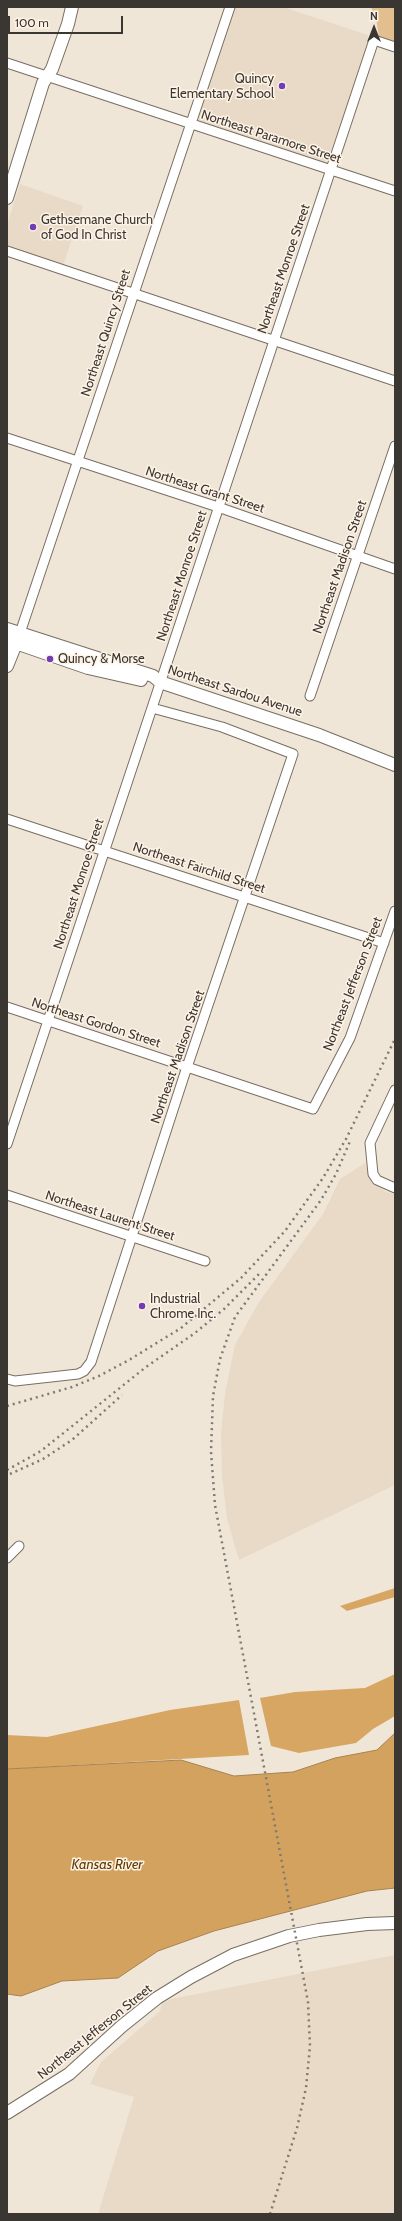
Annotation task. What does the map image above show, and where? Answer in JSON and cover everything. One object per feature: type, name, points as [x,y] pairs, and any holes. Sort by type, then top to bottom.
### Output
[{"type":"main road","points":[[7,198],[43,82],[52,69],[68,24],[72,7]]},
{"type":"main road","name":"Northeast Sardou Avenue","points":[[7,628],[14,638],[153,676],[160,682],[320,734],[395,765]]},
{"type":"main road","name":"Northeast Quincy Street","points":[[7,666],[14,638]]},
{"type":"main road","name":"Northeast Jefferson Street","points":[[7,2112],[69,2074],[133,2016],[170,1990],[233,1955],[289,1936],[342,1926],[395,1924]]},
{"type":"street","name":"Northeast Quincy Street","points":[[14,638],[79,461],[230,7]]},
{"type":"street","name":"Northeast Monroe Street","points":[[7,1144],[374,40],[395,47]]},
{"type":"street","name":"Northeast Paramore Street","points":[[7,63],[395,192]]},
{"type":"street","points":[[7,251],[395,381]]},
{"type":"street","name":"Northeast Grant Street","points":[[7,438],[218,507],[395,569]]},
{"type":"street","name":"Northeast Madison Street","points":[[310,696],[395,446]]},
{"type":"street","name":"Northeast Madison Street","points":[[7,1379],[15,1381],[70,1376],[78,1374],[88,1368],[91,1362],[188,1067],[294,754],[222,727],[152,708]]},
{"type":"street","name":"Northeast Fairchild Street","points":[[7,818],[384,942]]},
{"type":"street","name":"Northeast Jefferson Street","points":[[313,1109],[350,1038],[395,911]]},
{"type":"street","name":"Northeast Gordon Street","points":[[7,1007],[313,1109]]},
{"type":"street","points":[[395,1090],[373,1133],[370,1152],[373,1174],[377,1180],[395,1188]]},
{"type":"street","name":"Northeast Laurent Street","points":[[7,1195],[206,1261]]},
{"type":"street","points":[[7,1558],[19,1546]]},
{"type":"shaded area","name":"Quincy Elementary School","points":[[234,7],[283,7],[368,35],[365,57],[327,161],[321,163],[199,122],[198,115]]},
{"type":"shaded area","points":[[371,7],[395,7],[395,42],[379,36],[376,19]]},
{"type":"shaded area","points":[[20,184],[83,206],[63,266],[7,248],[7,225]]},
{"type":"shaded area","points":[[365,1163],[372,1180],[386,1192],[395,1194],[395,1485],[239,1560],[227,1519],[222,1475],[221,1434],[225,1393],[235,1345],[259,1302],[323,1214],[340,1179]]},
{"type":"shaded area","points":[[395,1588],[395,1597],[347,1611],[340,1606]]},
{"type":"shaded area","points":[[395,1674],[395,1716],[373,1729],[356,1743],[299,1753],[271,1746],[260,1698],[295,1692],[365,1688]]},
{"type":"shaded area","points":[[239,1700],[249,1755],[7,1769],[7,1735],[47,1737],[170,1710]]},
{"type":"shaded area","points":[[395,1955],[395,2214],[98,2214],[134,2097],[90,2084],[101,2062],[160,2011],[162,2003],[171,1999]]},
{"type":"water","name":"Kansas River","points":[[395,1733],[395,1888],[367,1891],[214,1931],[158,1951],[118,1978],[62,1981],[21,1996],[7,1994],[7,1769],[181,1760],[234,1776],[293,1772],[335,1758],[377,1750]]},
{"type":"railway","points":[[7,1406],[72,1387],[99,1376],[129,1360],[181,1328],[241,1278],[285,1231],[323,1178],[346,1139],[395,1039]]},
{"type":"railway","points":[[270,2214],[297,2128],[306,2088],[310,2046],[308,2002],[215,1505],[211,1452],[213,1396],[220,1359],[235,1317],[321,1200],[336,1174],[351,1139]]},
{"type":"railway","points":[[7,1470],[41,1451],[146,1367],[195,1333],[224,1309],[260,1273]]},
{"type":"railway","points":[[10,1474],[43,1459],[72,1440],[122,1395]]},
{"type":"place","name":"Quincy Elementary School","points":[[282,86]]},
{"type":"place","name":"Gethsemane Church of God In Christ","points":[[33,227]]},
{"type":"place","name":"Quincy & Morse","points":[[50,659]]},
{"type":"place","name":"Industrial Chrome Inc.","points":[[142,1306]]}]
